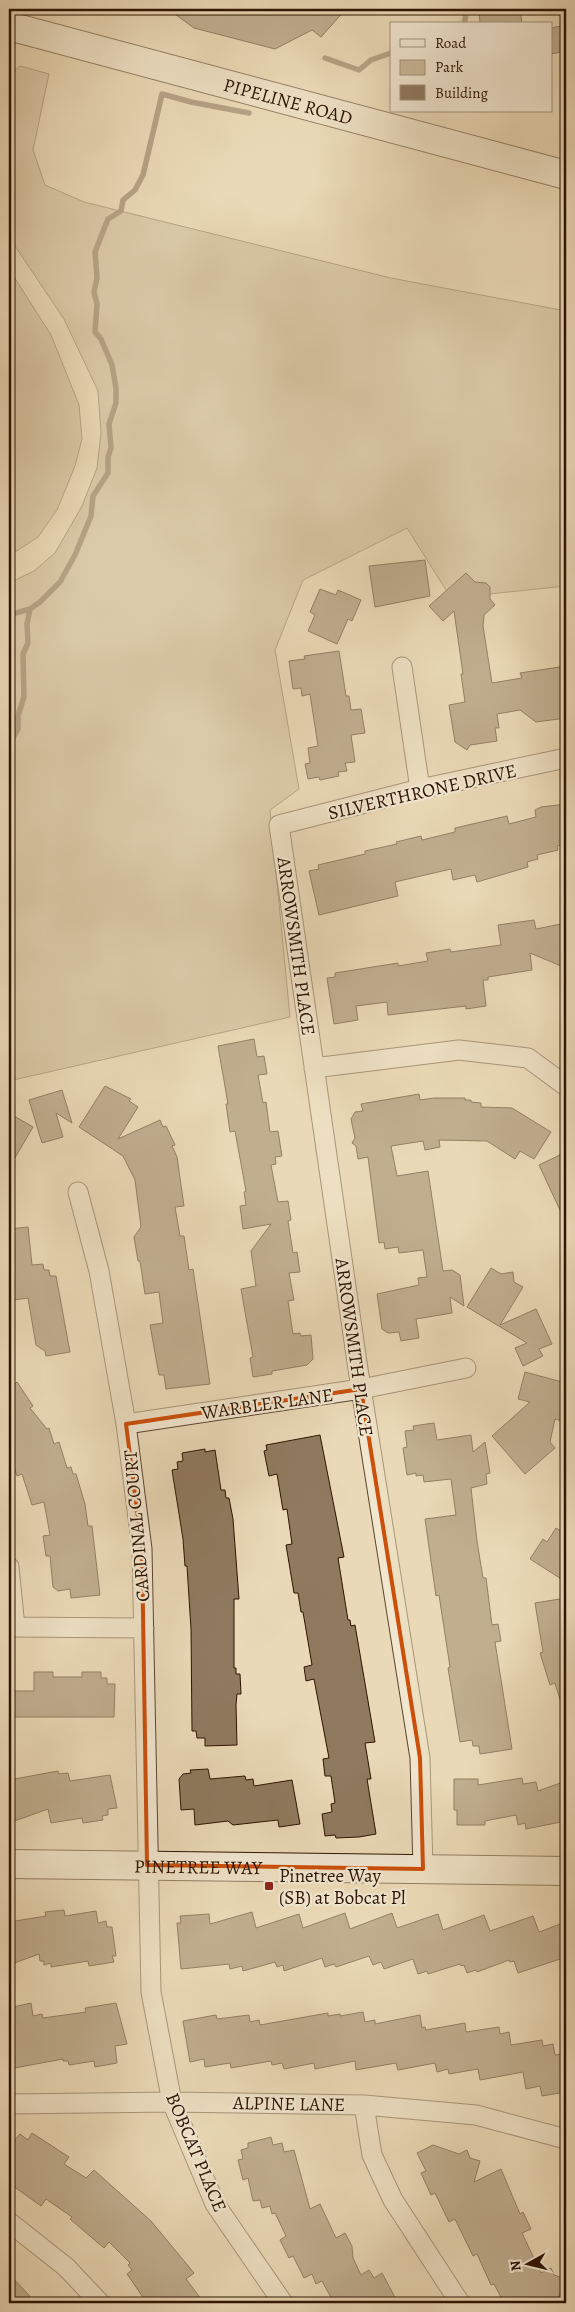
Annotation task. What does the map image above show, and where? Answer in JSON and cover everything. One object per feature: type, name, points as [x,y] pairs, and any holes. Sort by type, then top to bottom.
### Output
[{"type":"main road","name":"PIPELINE ROAD","points":[[18,21],[566,175]]},
{"type":"main road","name":"PINETREE WAY","points":[[9,1864],[566,1871]]},
{"type":"street","points":[[402,667],[420,789]]},
{"type":"street","name":"SILVERTHRONE DRIVE","points":[[279,825],[420,789],[566,758]]},
{"type":"street","name":"ARROWSMITH PLACE","points":[[279,825],[361,1389],[420,1758],[423,1869]]},
{"type":"street","points":[[314,1068],[459,1050],[528,1058],[566,1086]]},
{"type":"street","name":"CARDINAL COURT","points":[[78,1192],[99,1271],[126,1424],[142,1549],[147,1865]]},
{"type":"street","name":"WARBLER LANE","points":[[126,1424],[361,1389],[466,1368]]},
{"type":"street","points":[[9,1567],[12,1627],[144,1628]]},
{"type":"street","name":"BOBCAT PLACE","points":[[147,1865],[151,1992],[172,2102],[215,2204],[283,2303]]},
{"type":"street","name":"ALPINE LANE","points":[[9,2104],[172,2102],[364,2105],[476,2115],[566,2139]]},
{"type":"street","points":[[364,2105],[372,2155],[393,2200],[460,2303]]},
{"type":"street","points":[[9,2222],[66,2267],[100,2303]]},
{"type":"highlighted area","points":[[361,1389],[420,1758],[423,1869],[147,1865],[142,1549],[126,1424]]},
{"type":"green space","points":[[20,66],[49,74],[33,150],[45,185],[84,202],[391,278],[566,311],[566,586],[451,598],[407,528],[303,580],[275,650],[299,789],[270,810],[290,1017],[9,1081],[9,583],[34,571],[55,553],[82,506],[97,468],[101,433],[98,391],[64,319],[9,237],[9,75]]},
{"type":"green space","points":[[9,269],[51,335],[79,405],[82,439],[75,466],[57,510],[38,537],[9,556]]},
{"type":"building","points":[[168,9],[346,9],[321,37],[312,30],[275,49],[194,28]]},
{"type":"building","points":[[479,9],[520,9],[522,22],[480,22]]},
{"type":"building","points":[[566,25],[566,51],[552,54],[552,28]]},
{"type":"building","points":[[425,560],[430,596],[375,607],[369,566]]},
{"type":"building","points":[[466,573],[475,582],[486,583],[490,587],[490,599],[495,605],[484,615],[483,626],[492,683],[522,678],[520,673],[566,666],[566,718],[536,722],[520,710],[497,714],[499,728],[495,728],[497,741],[470,745],[467,750],[455,742],[449,705],[465,702],[454,611],[443,621],[429,606]]},
{"type":"building","points":[[320,589],[336,595],[338,590],[361,600],[352,621],[348,619],[337,644],[308,631],[315,615],[310,612]]},
{"type":"building","points":[[339,651],[346,696],[349,696],[351,710],[361,709],[365,733],[351,735],[355,762],[345,763],[347,771],[338,772],[339,776],[320,780],[319,777],[308,779],[305,764],[310,763],[308,748],[318,746],[310,694],[302,696],[301,688],[293,689],[289,661],[305,659],[304,656]]},
{"type":"building","points":[[566,804],[566,844],[557,846],[558,850],[537,855],[538,859],[527,862],[528,867],[477,882],[475,875],[453,880],[451,869],[395,882],[398,896],[319,915],[309,871],[319,869],[318,865],[365,854],[365,851],[397,844],[396,842],[421,836],[422,840],[455,832],[455,828],[507,816],[509,824],[536,817],[535,810],[541,807]]},
{"type":"building","points":[[534,920],[536,929],[566,923],[566,968],[530,953],[532,970],[488,977],[488,980],[483,980],[486,1006],[466,1009],[466,1006],[388,1015],[387,1002],[356,1006],[358,1020],[334,1024],[327,978],[335,977],[335,973],[398,963],[398,966],[428,961],[426,953],[450,949],[451,952],[501,945],[498,925]]},
{"type":"building","points":[[254,1039],[257,1057],[264,1056],[267,1074],[258,1075],[263,1103],[266,1102],[270,1132],[278,1131],[282,1156],[275,1157],[276,1164],[271,1165],[278,1202],[288,1201],[291,1220],[288,1221],[293,1253],[297,1252],[300,1272],[289,1273],[294,1300],[288,1301],[293,1334],[300,1333],[301,1336],[311,1335],[313,1359],[307,1365],[272,1371],[272,1374],[253,1377],[250,1358],[253,1357],[241,1289],[256,1286],[251,1251],[271,1224],[243,1229],[240,1206],[246,1205],[244,1192],[246,1191],[235,1131],[230,1132],[226,1104],[228,1104],[218,1046]]},
{"type":"building","points":[[105,1086],[131,1099],[129,1101],[138,1107],[118,1139],[160,1120],[163,1127],[166,1126],[175,1145],[172,1146],[177,1157],[184,1206],[175,1207],[180,1236],[184,1236],[189,1270],[193,1269],[210,1384],[166,1389],[164,1375],[159,1375],[150,1325],[163,1323],[159,1292],[145,1294],[140,1261],[138,1261],[134,1237],[141,1227],[135,1180],[123,1156],[79,1127]]},
{"type":"building","points":[[62,1090],[72,1123],[56,1113],[63,1137],[42,1143],[29,1100]]},
{"type":"building","points":[[419,1094],[420,1100],[465,1098],[465,1100],[471,1100],[471,1102],[481,1103],[481,1107],[512,1108],[551,1132],[534,1159],[520,1151],[515,1159],[487,1141],[439,1140],[440,1147],[425,1150],[423,1141],[391,1146],[397,1176],[428,1171],[443,1271],[452,1270],[460,1275],[464,1306],[450,1297],[452,1313],[416,1319],[419,1338],[401,1341],[399,1332],[388,1333],[382,1329],[377,1294],[419,1285],[418,1278],[427,1277],[423,1250],[399,1253],[398,1247],[385,1249],[384,1242],[379,1243],[368,1157],[358,1159],[356,1146],[352,1143],[355,1138],[351,1119],[355,1112],[363,1111],[361,1104]]},
{"type":"building","points":[[9,1113],[33,1127],[9,1168]]},
{"type":"building","points":[[566,1152],[566,1223],[539,1165]]},
{"type":"building","points":[[28,1227],[32,1265],[43,1264],[44,1270],[49,1270],[50,1276],[56,1276],[70,1352],[46,1356],[45,1351],[36,1345],[28,1298],[14,1300],[9,1261],[9,1229]]},
{"type":"building","points":[[491,1268],[501,1274],[513,1272],[514,1282],[523,1287],[500,1325],[536,1309],[552,1344],[539,1349],[543,1356],[523,1366],[515,1348],[527,1343],[467,1307]]},
{"type":"building","points":[[525,1372],[566,1383],[566,1422],[555,1419],[550,1442],[555,1448],[525,1474],[492,1436],[530,1402],[518,1399]]},
{"type":"building","points":[[17,1382],[33,1406],[30,1408],[47,1429],[49,1428],[54,1444],[59,1442],[67,1468],[71,1467],[73,1474],[76,1474],[85,1504],[88,1526],[92,1526],[100,1595],[71,1598],[70,1589],[58,1591],[53,1587],[50,1556],[46,1556],[43,1536],[50,1535],[44,1502],[32,1505],[22,1474],[17,1476],[9,1450],[9,1389]]},
{"type":"building","points":[[434,1423],[437,1440],[471,1435],[473,1452],[485,1442],[490,1473],[486,1474],[487,1484],[471,1488],[477,1541],[483,1578],[486,1578],[492,1625],[498,1624],[501,1641],[495,1642],[512,1749],[480,1754],[479,1746],[473,1746],[472,1740],[460,1742],[439,1595],[436,1596],[425,1519],[456,1515],[451,1479],[424,1482],[423,1475],[416,1476],[416,1473],[407,1475],[403,1448],[407,1447],[405,1431],[414,1430],[413,1426]]},
{"type":"building","points":[[320,1435],[344,1557],[338,1558],[348,1620],[350,1620],[351,1626],[355,1625],[375,1742],[365,1743],[371,1779],[367,1779],[376,1834],[359,1837],[336,1838],[335,1835],[325,1836],[322,1814],[332,1812],[331,1804],[335,1803],[331,1776],[325,1776],[323,1759],[329,1758],[314,1679],[306,1681],[304,1667],[312,1665],[303,1612],[301,1612],[298,1593],[294,1593],[286,1545],[292,1544],[287,1509],[283,1510],[277,1474],[269,1476],[264,1451],[267,1450],[266,1445]]},
{"type":"building","points":[[205,1449],[205,1452],[215,1450],[221,1490],[225,1490],[226,1498],[229,1498],[233,1519],[239,1599],[234,1599],[234,1668],[236,1668],[236,1674],[240,1674],[241,1694],[237,1694],[236,1705],[237,1745],[205,1746],[205,1738],[197,1738],[196,1731],[192,1731],[191,1629],[187,1566],[185,1566],[183,1539],[172,1470],[178,1469],[177,1462],[183,1461],[182,1453]]},
{"type":"building","points":[[556,1528],[566,1534],[566,1582],[530,1559],[543,1539],[547,1542]]},
{"type":"building","points":[[566,1598],[566,1708],[563,1709],[555,1683],[550,1685],[540,1653],[543,1652],[535,1603]]},
{"type":"building","points":[[34,1672],[53,1672],[53,1677],[82,1677],[82,1672],[101,1672],[101,1678],[107,1678],[107,1684],[115,1684],[114,1717],[9,1717],[9,1691],[34,1691]]},
{"type":"building","points":[[208,1769],[210,1779],[245,1776],[246,1780],[253,1779],[254,1786],[292,1780],[300,1824],[279,1827],[278,1820],[233,1825],[228,1821],[195,1825],[194,1809],[181,1810],[179,1779],[183,1774],[191,1773],[190,1770]]},
{"type":"building","points":[[58,1771],[59,1774],[68,1773],[70,1781],[110,1775],[117,1808],[108,1809],[108,1815],[102,1816],[103,1820],[83,1823],[82,1818],[51,1823],[48,1809],[9,1823],[9,1780]]},
{"type":"building","points":[[522,1778],[523,1784],[536,1782],[538,1791],[566,1781],[566,1821],[526,1829],[525,1823],[518,1825],[516,1815],[485,1821],[485,1825],[457,1825],[457,1810],[454,1810],[454,1779],[478,1779],[478,1785]]},
{"type":"building","points":[[64,1910],[65,1916],[96,1911],[98,1923],[106,1921],[107,1927],[112,1927],[116,1956],[112,1956],[114,1962],[89,1966],[88,1961],[51,1967],[51,1963],[44,1965],[44,1961],[40,1961],[39,1954],[9,1965],[9,1922],[46,1916],[45,1912]]},
{"type":"building","points":[[252,1912],[256,1928],[299,1914],[303,1928],[345,1913],[350,1929],[392,1913],[397,1928],[438,1914],[443,1930],[484,1915],[490,1931],[533,1916],[539,1932],[566,1922],[566,1957],[518,1973],[514,1961],[510,1962],[509,1960],[477,1972],[476,1970],[467,1973],[464,1965],[461,1966],[460,1964],[428,1974],[427,1971],[418,1974],[413,1959],[384,1969],[381,1962],[373,1965],[369,1956],[336,1967],[334,1964],[325,1967],[322,1958],[284,1971],[283,1965],[277,1967],[275,1962],[243,1971],[242,1966],[230,1969],[229,1964],[181,1969],[177,1923],[181,1923],[180,1916],[209,1914],[210,1924]]},
{"type":"building","points":[[31,2003],[33,2016],[42,2014],[43,2018],[86,2012],[85,2008],[116,2003],[127,2044],[115,2046],[117,2063],[95,2067],[94,2061],[69,2065],[68,2061],[63,2061],[63,2059],[9,2069],[9,2008]]},
{"type":"building","points":[[363,2012],[365,2022],[375,2020],[375,2024],[420,2015],[422,2028],[425,2027],[426,2030],[465,2023],[466,2032],[499,2027],[500,2034],[509,2032],[511,2045],[542,2040],[543,2046],[553,2044],[555,2055],[566,2053],[566,2092],[542,2096],[540,2086],[526,2089],[523,2072],[480,2080],[478,2069],[449,2074],[448,2069],[437,2072],[435,2063],[398,2070],[396,2063],[356,2070],[355,2061],[315,2069],[314,2063],[284,2069],[282,2063],[272,2065],[271,2061],[231,2068],[230,2063],[205,2067],[204,2059],[190,2062],[183,2021],[216,2015],[217,2019],[249,2015],[250,2022],[259,2020],[260,2025],[328,2013],[328,2016],[340,2014],[340,2016]]},
{"type":"building","points":[[32,2133],[69,2157],[64,2164],[86,2178],[94,2170],[151,2221],[194,2273],[186,2279],[204,2303],[147,2303],[127,2274],[132,2270],[128,2265],[130,2263],[109,2242],[104,2248],[70,2219],[72,2217],[46,2199],[41,2206],[9,2183],[9,2138],[14,2141],[20,2134],[28,2140]]},
{"type":"building","points":[[271,2137],[273,2145],[282,2143],[284,2152],[294,2150],[310,2209],[320,2204],[336,2238],[345,2233],[352,2246],[353,2258],[361,2275],[369,2270],[374,2278],[382,2273],[398,2303],[334,2303],[322,2281],[316,2284],[312,2274],[304,2278],[293,2256],[289,2258],[280,2240],[286,2236],[275,2213],[272,2214],[270,2206],[262,2208],[260,2200],[253,2201],[248,2178],[243,2180],[238,2160],[243,2159],[241,2150],[248,2148],[248,2143]]},
{"type":"building","points":[[433,2145],[459,2154],[467,2150],[470,2158],[480,2161],[474,2182],[501,2169],[520,2214],[523,2212],[531,2229],[522,2233],[541,2273],[551,2268],[554,2275],[560,2277],[563,2283],[557,2303],[504,2303],[494,2284],[491,2285],[477,2254],[473,2256],[455,2219],[449,2222],[435,2193],[431,2195],[421,2173],[426,2171],[417,2153]]},
{"type":"building","points":[[9,2274],[25,2291],[36,2303],[9,2303]]},
{"type":"waterway","points":[[464,22],[467,9]]},
{"type":"waterway","points":[[325,58],[359,70],[371,60],[390,53]]},
{"type":"waterway","points":[[9,615],[30,609],[60,582],[75,555],[91,516],[93,496],[108,473],[108,457],[111,448],[109,424],[116,403],[116,388],[112,365],[101,339],[95,332],[97,304],[94,292],[97,278],[95,252],[108,219],[121,211],[123,200],[135,190],[143,175],[162,94],[191,102],[249,113]]},
{"type":"waterway","points":[[9,766],[12,740],[18,729],[18,716],[24,697],[23,654],[28,643],[27,624],[30,609]]},
{"type":"place","name":"Pinetree Way (SB) at Bobcat Pl","points":[[269,1886]]}]
